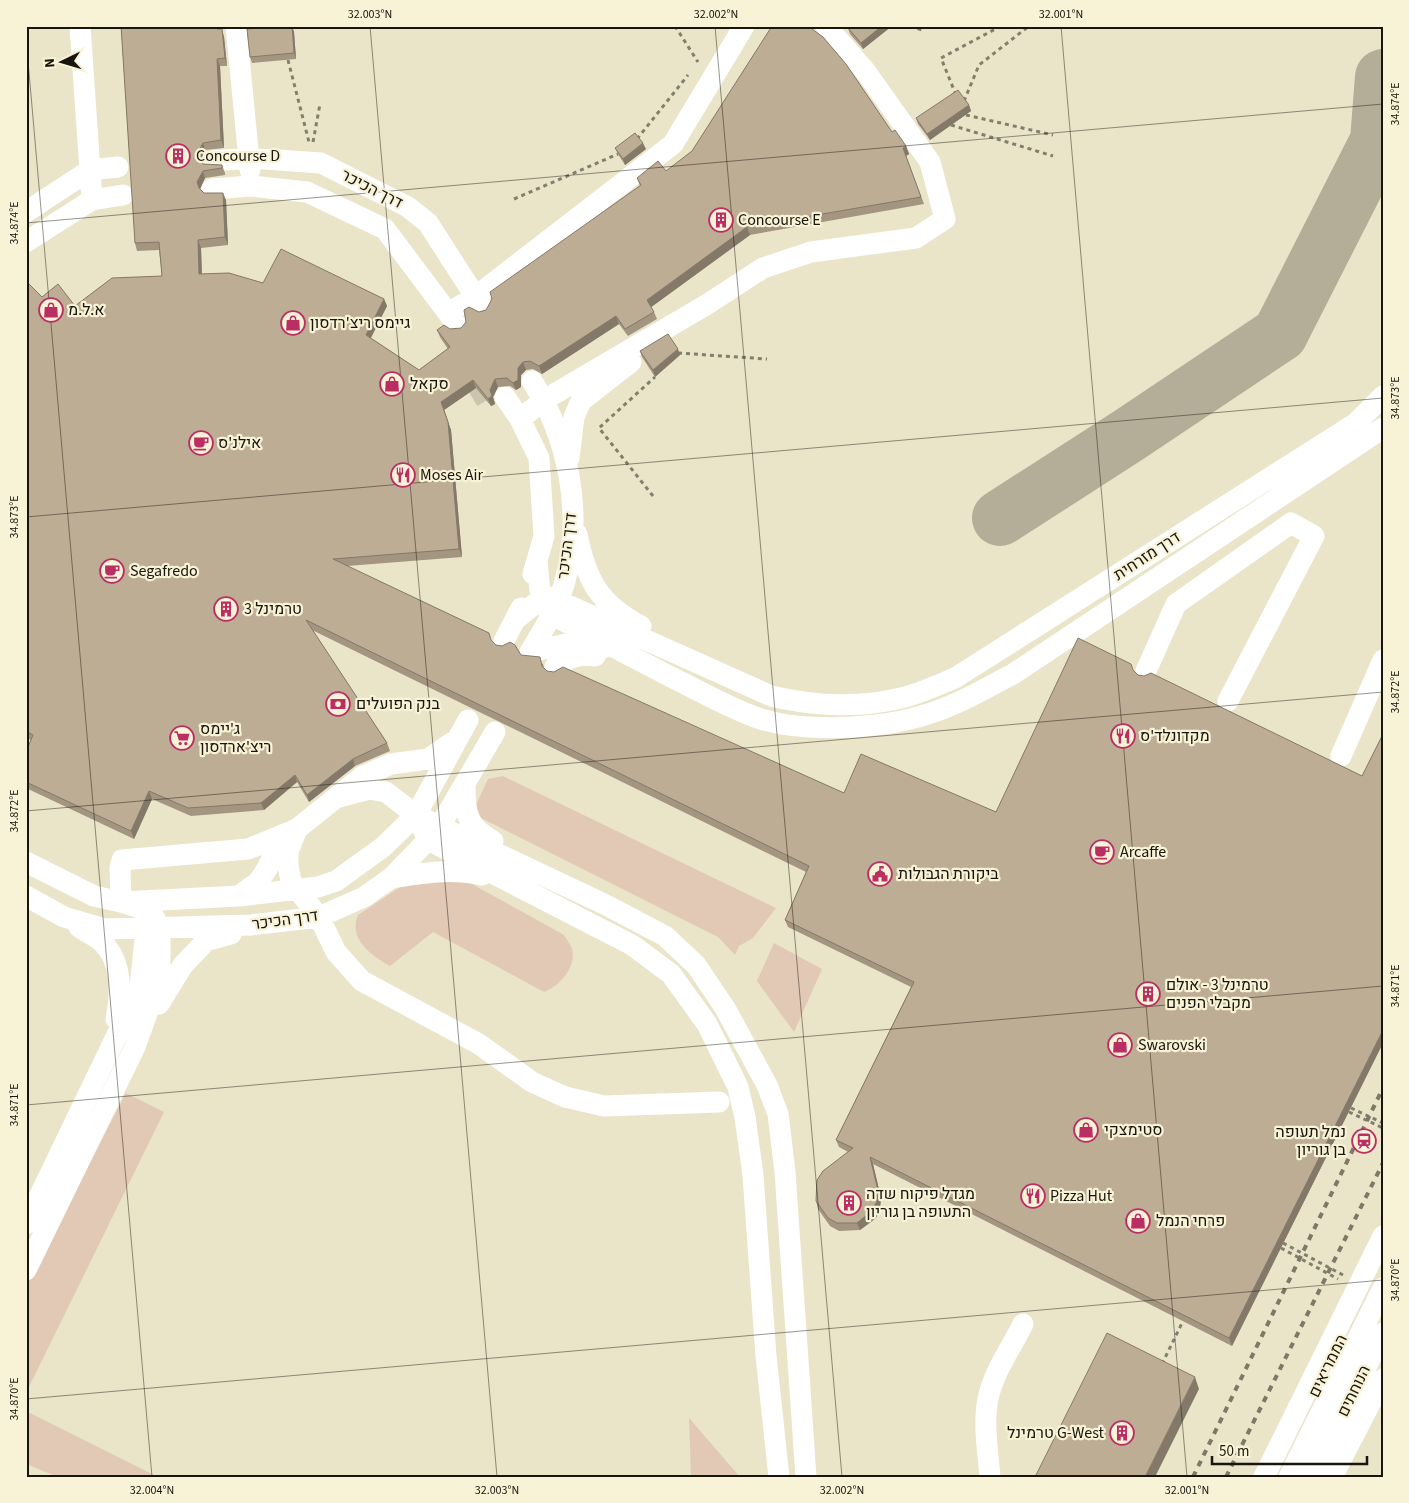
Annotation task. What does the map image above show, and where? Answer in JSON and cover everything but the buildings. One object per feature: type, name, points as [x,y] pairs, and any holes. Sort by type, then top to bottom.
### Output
[{"type":"street","points":[[80,26],[92,200]]},
{"type":"street","points":[[236,26],[250,158],[251,186]]},
{"type":"street","points":[[479,302],[673,144],[744,26]]},
{"type":"street","points":[[520,419],[544,400],[706,305],[763,268],[811,252],[916,238],[945,219],[930,162],[866,72],[826,26]]},
{"type":"street","name":"דרך הכיכר","points":[[212,161],[250,158],[321,163],[408,207],[428,223],[479,302],[452,319],[385,229],[307,192],[251,186],[212,190]]},
{"type":"street","points":[[26,212],[90,170],[118,167]]},
{"type":"street","points":[[26,242],[92,200],[124,195]]},
{"type":"street","points":[[568,481],[574,416],[581,401],[706,305]]},
{"type":"street","name":"דרך הכיכר","points":[[532,380],[544,400],[562,443],[574,518],[566,578],[551,605],[530,652],[571,643],[604,648],[658,670]]},
{"type":"street","name":"דרך מזרחית","points":[[771,696],[799,702],[846,704],[902,698],[955,678],[1356,422],[1383,396]]},
{"type":"street","name":"דרך הכיכר","points":[[504,641],[516,619],[544,536],[538,458],[520,419],[505,397]]},
{"type":"street","points":[[537,561],[551,605],[658,670],[756,718],[796,726],[838,728],[883,724],[928,714],[972,696],[1013,674],[1383,428]]},
{"type":"street","points":[[574,518],[581,554],[591,580],[601,596],[620,615],[771,696]]},
{"type":"street","points":[[1146,672],[1176,604],[1291,523],[1314,536],[1228,701]]},
{"type":"street","points":[[1130,566],[1155,597],[1176,604]]},
{"type":"street","points":[[516,619],[551,605],[771,696]]},
{"type":"street","points":[[555,667],[567,659],[586,654],[624,660],[658,670]]},
{"type":"street","points":[[1341,756],[1383,660]]},
{"type":"street","name":"דרך הכיכר","points":[[26,862],[94,896],[121,902],[200,899],[298,891],[336,881],[383,847],[416,815],[468,720]]},
{"type":"street","name":"דרך הכיכר","points":[[26,896],[64,917],[105,929],[153,925],[250,925],[319,917],[364,897],[391,878],[434,833],[495,732]]},
{"type":"street","points":[[239,896],[258,882],[267,869],[278,844],[363,776],[391,764],[428,759],[442,752],[456,739]]},
{"type":"street","points":[[465,783],[466,812],[475,829],[521,857],[578,886],[604,904]]},
{"type":"street","points":[[339,797],[369,789],[386,792],[416,815],[434,833],[521,888],[632,945],[671,974],[707,1024],[738,1086],[745,1117],[754,1176],[766,1356],[779,1477]]},
{"type":"street","points":[[297,829],[288,852],[291,881],[319,917],[336,952],[362,982],[479,1044],[532,1082],[566,1098],[604,1106],[719,1102]]},
{"type":"street","points":[[143,1029],[160,974],[153,925],[146,910],[121,902],[120,868],[122,860],[248,849],[297,829]]},
{"type":"street","points":[[434,833],[604,904],[665,936],[696,965],[725,1008],[767,1085],[778,1114],[785,1172],[806,1477]]},
{"type":"street","points":[[391,878],[429,872],[461,870],[521,888]]},
{"type":"street","points":[[319,917],[322,905],[336,881]]},
{"type":"street","points":[[26,1224],[140,986],[157,912],[169,905],[200,899]]},
{"type":"street","points":[[64,917],[103,943],[119,974],[121,994],[109,1054]]},
{"type":"street","points":[[26,1270],[143,1029],[183,965],[206,941],[229,935],[250,925]]},
{"type":"street","points":[[1264,1477],[1383,1236]]},
{"type":"street","name":"הממריאים","points":[[1273,1477],[1374,1291],[1383,1256]]},
{"type":"street","points":[[1289,1477],[1374,1291]]},
{"type":"street","points":[[990,1477],[987,1442],[988,1400],[991,1388],[1023,1324]]},
{"type":"street","name":"הנוחתים","points":[[1311,1477],[1383,1333]]},
{"type":"street","points":[[1332,1477],[1383,1379]]},
{"type":"street","points":[[1358,1382],[1383,1394]]},
{"type":"path","points":[[637,139],[698,62],[675,26]]},
{"type":"path","points":[[910,26],[922,30],[926,26]]},
{"type":"path","points":[[957,98],[941,58],[1001,26]]},
{"type":"path","points":[[964,101],[979,65],[1029,26]]},
{"type":"path","points":[[288,60],[311,150],[320,104]]},
{"type":"path","points":[[966,115],[1053,135]]},
{"type":"path","points":[[951,125],[1053,156]]},
{"type":"path","points":[[514,198],[618,154]]},
{"type":"path","points":[[678,353],[766,358]]},
{"type":"path","points":[[653,496],[599,428],[655,376]]},
{"type":"path","points":[[1352,1108],[1383,1124]]},
{"type":"path","points":[[1350,1112],[1383,1128]]},
{"type":"path","points":[[1283,1243],[1344,1276]]},
{"type":"path","points":[[1281,1248],[1374,1291]]},
{"type":"path","points":[[1159,1369],[1184,1321]]},
{"type":"shaded area","points":[[503,776],[776,908],[753,938],[739,946],[735,955],[718,937],[481,818],[476,805],[488,779]]},
{"type":"shaded area","points":[[461,878],[564,935],[571,947],[573,956],[572,963],[561,981],[544,992],[433,932],[390,966],[369,951],[359,939],[356,932],[358,915],[405,884]]},
{"type":"shaded area","points":[[774,943],[822,969],[794,1032],[757,981]]},
{"type":"shaded area","points":[[126,1093],[164,1112],[26,1393],[26,1286]]},
{"type":"shaded area","points":[[26,1411],[158,1477],[58,1477],[26,1464]]},
{"type":"shaded area","points":[[689,1418],[740,1477],[691,1477]]},
{"type":"taxiway","points":[[1000,518],[1280,334],[1378,141],[1383,77]]},
{"type":"tunnel","points":[[472,397],[495,383]]},
{"type":"railway","points":[[1193,1477],[1383,1088]]},
{"type":"railway","points":[[1226,1477],[1383,1163]]},
{"type":"place","name":"Concourse D","points":[[178,156]]},
{"type":"place","name":"Concourse E","points":[[721,220]]},
{"type":"place","name":"א.ל.מ","points":[[51,310]]},
{"type":"place","name":"גיימס ריצ'רדסון","points":[[293,323]]},
{"type":"place","name":"סקאל","points":[[392,384]]},
{"type":"place","name":"אילנ'ס","points":[[201,443]]},
{"type":"place","name":"Moses Air","points":[[403,475]]},
{"type":"place","name":"Segafredo","points":[[112,571]]},
{"type":"place","name":"טרמינל 3","points":[[226,609]]},
{"type":"place","name":"בנק הפועלים","points":[[338,704]]},
{"type":"place","name":"מקדונלד'ס","points":[[1123,736]]},
{"type":"place","name":"ג'יימס ריצ'ארדסון","points":[[182,738]]},
{"type":"place","name":"Arcaffe","points":[[1102,852]]},
{"type":"place","name":"ביקורת הגבולות","points":[[880,874]]},
{"type":"place","name":"טרמינל 3 - אולם מקבלי הפנים","points":[[1148,994]]},
{"type":"place","name":"Swarovski","points":[[1120,1045]]},
{"type":"place","name":"סטימצקי","points":[[1086,1130]]},
{"type":"place","name":"נמל תעופה בן גוריון","points":[[1364,1141]]},
{"type":"place","name":"Pizza Hut","points":[[1033,1196]]},
{"type":"place","name":"מגדל פיקוח שדה התעופה בן גוריון","points":[[849,1203]]},
{"type":"place","name":"פרחי הנמל","points":[[1138,1221]]},
{"type":"place","name":"טרמינל G-West","points":[[1122,1433]]}]
